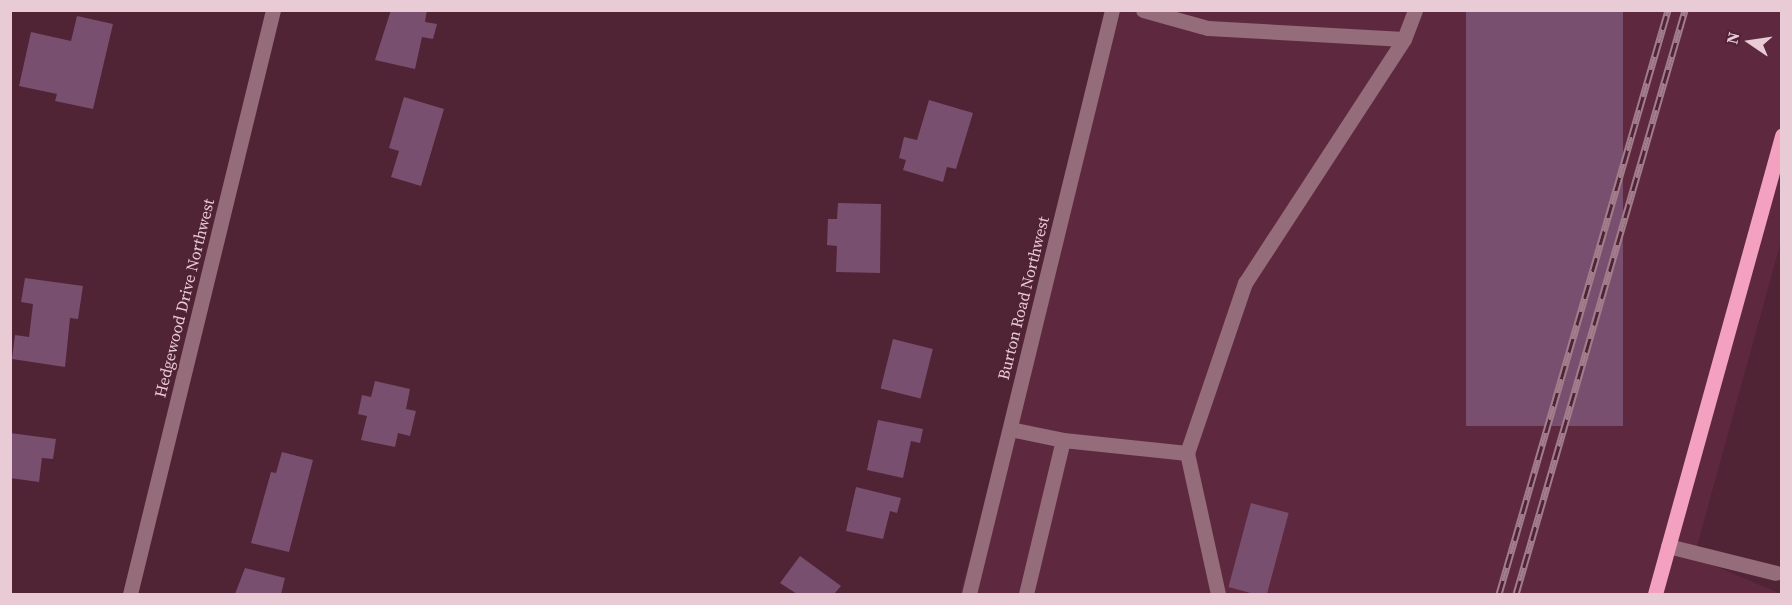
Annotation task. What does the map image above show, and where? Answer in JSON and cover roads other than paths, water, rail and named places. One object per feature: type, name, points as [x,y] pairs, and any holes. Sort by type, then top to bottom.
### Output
[{"type":"main road","points":[[1655,594],[1777,167],[1782,135]]},
{"type":"street","name":"Hedgewood Drive Northwest","points":[[130,594],[273,10]]},
{"type":"street","name":"Burton Road Northwest","points":[[969,594],[1113,10]]},
{"type":"street","points":[[1143,10],[1208,28],[1404,39]]},
{"type":"street","points":[[1218,594],[1187,453],[1245,283],[1404,39],[1415,10]]},
{"type":"street","points":[[1010,429],[1063,440],[1187,453]]},
{"type":"street","points":[[1026,594],[1063,440]]},
{"type":"street","points":[[1668,546],[1776,573]]},
{"type":"railway","points":[[1499,594],[1668,10]]},
{"type":"railway","points":[[1516,594],[1685,10]]}]
